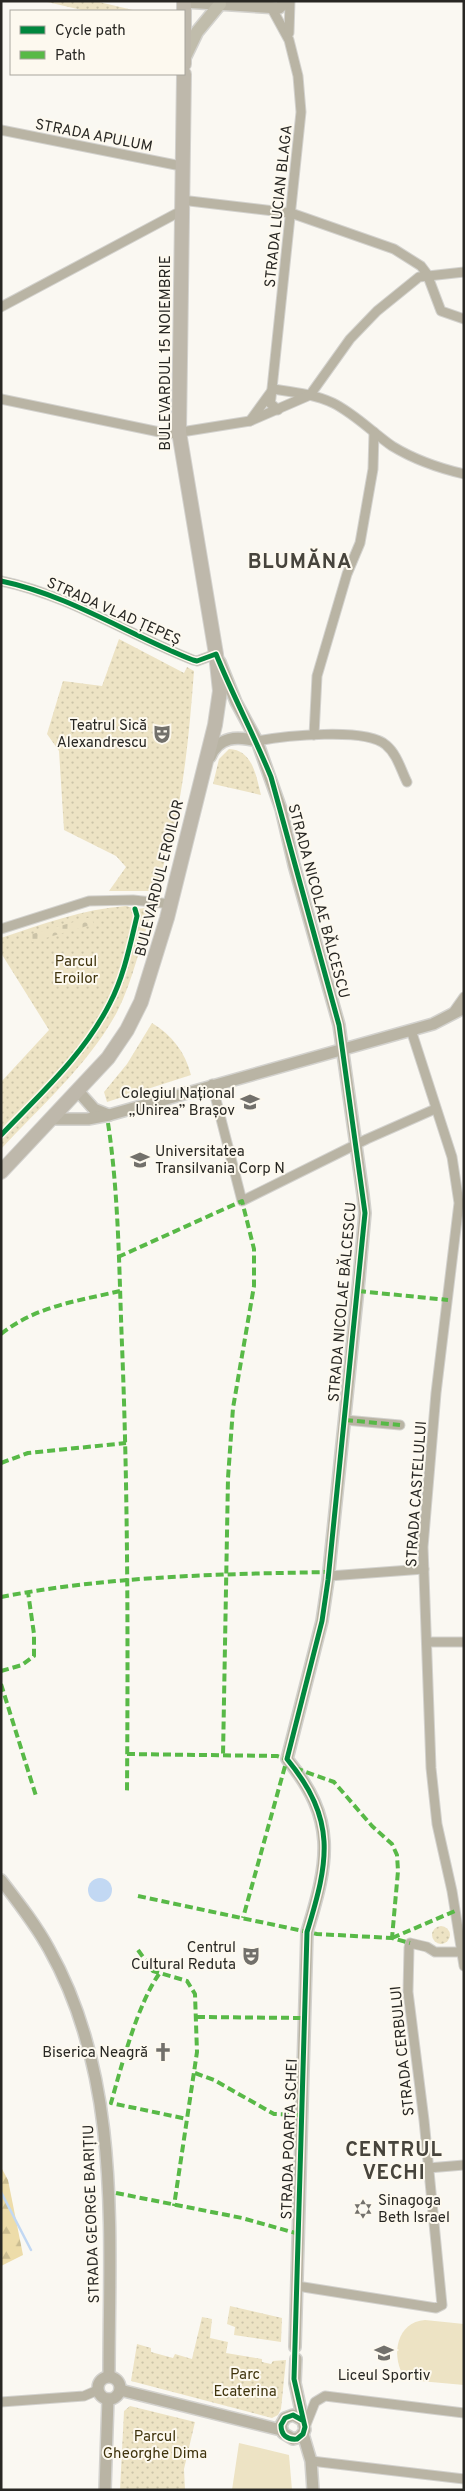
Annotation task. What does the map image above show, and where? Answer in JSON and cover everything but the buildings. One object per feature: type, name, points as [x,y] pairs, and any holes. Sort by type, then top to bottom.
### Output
[{"type":"main road","points":[[185,57],[197,32],[220,4]]},
{"type":"main road","name":"BULEVARDUL 15 NOIEMBRIE","points":[[184,75],[181,166],[179,432],[216,654]]},
{"type":"main road","name":"BULEVARDUL EROILOR","points":[[1,1172],[108,1058],[127,1030],[150,978],[171,904],[215,725],[220,691],[216,654]]},
{"type":"street","points":[[182,2],[283,7],[289,1]]},
{"type":"street","points":[[289,1],[289,40]]},
{"type":"street","name":"STRADA LUCIAN BLAGA","points":[[271,7],[289,40],[301,99],[291,213],[270,403],[278,410]]},
{"type":"street","name":"STRADA APULUM","points":[[1,130],[181,166]]},
{"type":"street","points":[[1,307],[181,206],[234,206],[291,213],[394,249],[420,266],[427,274],[441,311],[464,319]]},
{"type":"street","points":[[1,399],[169,434],[250,421],[310,395],[350,339],[410,283],[427,274],[464,272]]},
{"type":"street","points":[[250,421],[273,389],[310,395],[344,409],[374,432],[417,460],[464,474]]},
{"type":"street","points":[[314,736],[317,676],[347,574],[360,543],[373,469],[374,432]]},
{"type":"street","name":"STRADA VLAD ȚEPEȘ","points":[[1,580],[48,593],[128,632],[193,660],[197,661],[216,654]]},
{"type":"street","name":"STRADA NICOLAE BĂLCESCU","points":[[216,654],[236,702],[257,741],[281,808],[294,865],[339,1025],[365,1213],[329,1576],[322,1621],[286,1759]]},
{"type":"street","points":[[203,770],[212,751],[223,740],[237,737],[257,741],[282,737],[362,736],[378,739],[391,749],[407,782]]},
{"type":"street","points":[[1,929],[89,901],[133,900],[171,904]]},
{"type":"street","points":[[451,1016],[464,997]]},
{"type":"street","points":[[52,1119],[88,1119],[108,1115],[212,1084],[411,1030],[451,1016],[464,1008]]},
{"type":"street","points":[[451,1016],[464,1015]]},
{"type":"street","name":"STRADA CASTELULUI","points":[[411,1030],[452,1157],[459,1203],[436,1393],[424,1526],[424,1570],[431,1768],[437,1824],[452,1891],[464,1966]]},
{"type":"street","points":[[212,1084],[242,1201],[435,1109]]},
{"type":"street","points":[[78,1091],[94,1109],[108,1115]]},
{"type":"street","points":[[345,1420],[400,1425]]},
{"type":"street","points":[[329,1576],[424,1570]]},
{"type":"street","points":[[428,1642],[464,1642]]},
{"type":"street","name":"STRADA POARTA SCHEI","points":[[286,1759],[313,1797],[320,1814],[324,1835],[324,1854],[316,1901],[307,1932],[295,2347]]},
{"type":"street","name":"STRADA GEORGE BARIȚIU","points":[[1,1880],[32,1922],[58,1967],[89,2051],[105,2132],[111,2266],[109,2376]]},
{"type":"street","name":"STRADA CERBULUI","points":[[297,2286],[436,2308],[442,2305],[408,1992],[410,1943],[427,1947],[435,1952],[462,1952]]},
{"type":"street","points":[[428,2168],[464,2165]]},
{"type":"street","points":[[296,2359],[294,2379],[311,2461],[313,2490]]},
{"type":"street","points":[[109,2376],[117,2379],[120,2390],[117,2396],[108,2399],[102,2396],[98,2390],[101,2380],[109,2376]]},
{"type":"street","points":[[1,2402],[84,2396],[98,2390]]},
{"type":"street","points":[[120,2390],[281,2430],[285,2436],[293,2439],[303,2427],[315,2402],[325,2396],[464,2413]]},
{"type":"street","points":[[105,2490],[108,2399]]},
{"type":"street","points":[[281,2430],[283,2422],[289,2416],[297,2416],[303,2427]]},
{"type":"street","points":[[311,2461],[464,2479]]},
{"type":"green space","points":[[43,1],[95,1],[133,10],[82,10]]},
{"type":"green space","points":[[119,639],[184,673],[187,667],[194,671],[186,755],[178,809],[172,836],[155,891],[109,891],[126,867],[116,856],[64,830],[59,751],[47,734],[63,681],[102,686]]},
{"type":"green space","points":[[229,749],[237,750],[248,759],[255,772],[261,795],[213,784],[219,759]]},
{"type":"green space","name":"Parcul Eroilor","points":[[126,906],[137,909],[154,907],[128,987],[117,1012],[106,1031],[79,1067],[1,1149],[1,1082],[49,1030],[1,953],[1,938],[94,910]]},
{"type":"green space","points":[[91,917],[94,924],[32,942],[29,935]]},
{"type":"green space","points":[[152,1023],[166,1033],[177,1045],[191,1075],[107,1102],[104,1092],[127,1064]]},
{"type":"green space","points":[[437,1926],[445,1926],[450,1931],[448,1942],[437,1944],[432,1939],[432,1931]]},
{"type":"green space","points":[[1,2167],[8,2180],[23,2255],[1,2266]]},
{"type":"green space","points":[[230,2306],[282,2318],[281,2342],[234,2335],[235,2327],[227,2324]]},
{"type":"green space","name":"Parc Ecaterina","points":[[202,2317],[212,2319],[210,2338],[228,2342],[226,2353],[262,2359],[262,2362],[271,2364],[273,2361],[286,2360],[281,2409],[278,2415],[272,2418],[131,2381],[137,2344],[151,2348],[151,2352],[173,2358],[175,2354],[192,2359]]},
{"type":"green space","points":[[425,2320],[464,2324],[464,2385],[420,2381],[403,2375],[397,2358],[399,2340],[408,2326]]},
{"type":"green space","name":"Parcul Gheorghe Dima","points":[[130,2406],[195,2422],[184,2469],[185,2490],[120,2490],[124,2411]]},
{"type":"green space","points":[[239,2443],[289,2455],[292,2490],[232,2490]]},
{"type":"water","points":[[100,1878],[108,1882],[112,1890],[108,1898],[100,1902],[92,1898],[88,1890],[92,1882]]},
{"type":"waterway","points":[[1,2192],[31,2250]]},
{"type":"marked path","points":[[108,1123],[116,1206],[124,1401],[127,1568],[127,1791]]},
{"type":"marked path","points":[[118,1257],[242,1201],[254,1249],[254,1286],[233,1408],[228,1478],[223,1756]]},
{"type":"marked path","points":[[1,1334],[28,1317],[43,1311],[120,1291]]},
{"type":"marked path","points":[[358,1291],[448,1300]]},
{"type":"marked path","points":[[345,1420],[400,1425]]},
{"type":"marked path","points":[[1,1463],[28,1453],[126,1443]]},
{"type":"marked path","points":[[1,1597],[123,1580],[206,1575],[329,1572]]},
{"type":"marked path","points":[[1,1671],[22,1665],[34,1656],[34,1634],[28,1592]]},
{"type":"marked path","points":[[1,1684],[36,1796]]},
{"type":"marked path","points":[[127,1754],[277,1756],[287,1759],[243,1918]]},
{"type":"marked path","points":[[295,1768],[334,1782],[372,1826],[392,1844],[397,1855],[398,1871],[392,1938]]},
{"type":"marked path","points":[[138,1896],[317,1934],[392,1938],[410,1943]]},
{"type":"marked path","points":[[392,1938],[455,1911]]},
{"type":"marked path","points":[[138,1950],[153,1971],[187,1981],[195,1994],[197,2052],[174,2206]]},
{"type":"marked path","points":[[159,1974],[137,2019],[111,2103],[187,2119]]},
{"type":"marked path","points":[[197,2017],[305,2018]]},
{"type":"marked path","points":[[195,2073],[214,2080],[274,2114],[302,2115]]},
{"type":"marked path","points":[[116,2193],[242,2218],[299,2234]]},
{"type":"cycle path","points":[[1,581],[51,596],[193,660],[197,661],[216,654],[271,777],[339,1025],[365,1213],[328,1580],[322,1621],[287,1759],[303,1781],[314,1802],[321,1822],[324,1841],[324,1862],[315,1906],[307,1932],[294,2379],[305,2427],[303,2434],[297,2439],[290,2439],[283,2434],[281,2425],[285,2418],[293,2415],[302,2420]]},
{"type":"cycle path","points":[[1,1135],[74,1057],[99,1022],[115,993],[123,971],[137,916],[135,909]]},
{"type":"place","name":"Teatrul Sică Alexandrescu","points":[[162,734]]},
{"type":"place","name":"Colegiul Național „Unirea” Brașov","points":[[250,1102]]},
{"type":"place","name":"Universitatea Transilvania Corp N","points":[[140,1160]]},
{"type":"place","name":"Centrul Cultural Reduta","points":[[251,1956]]},
{"type":"place","name":"Biserica Neagră","points":[[163,2052]]},
{"type":"place","name":"Sinagoga Beth Israel","points":[[363,2209]]},
{"type":"place","name":"Liceul Sportiv","points":[[384,2353]]},
{"type":"district","name":"BLUMĂNA","points":[[300,561]]},
{"type":"district","name":"CENTRUL VECHI","points":[[394,2160]]}]
